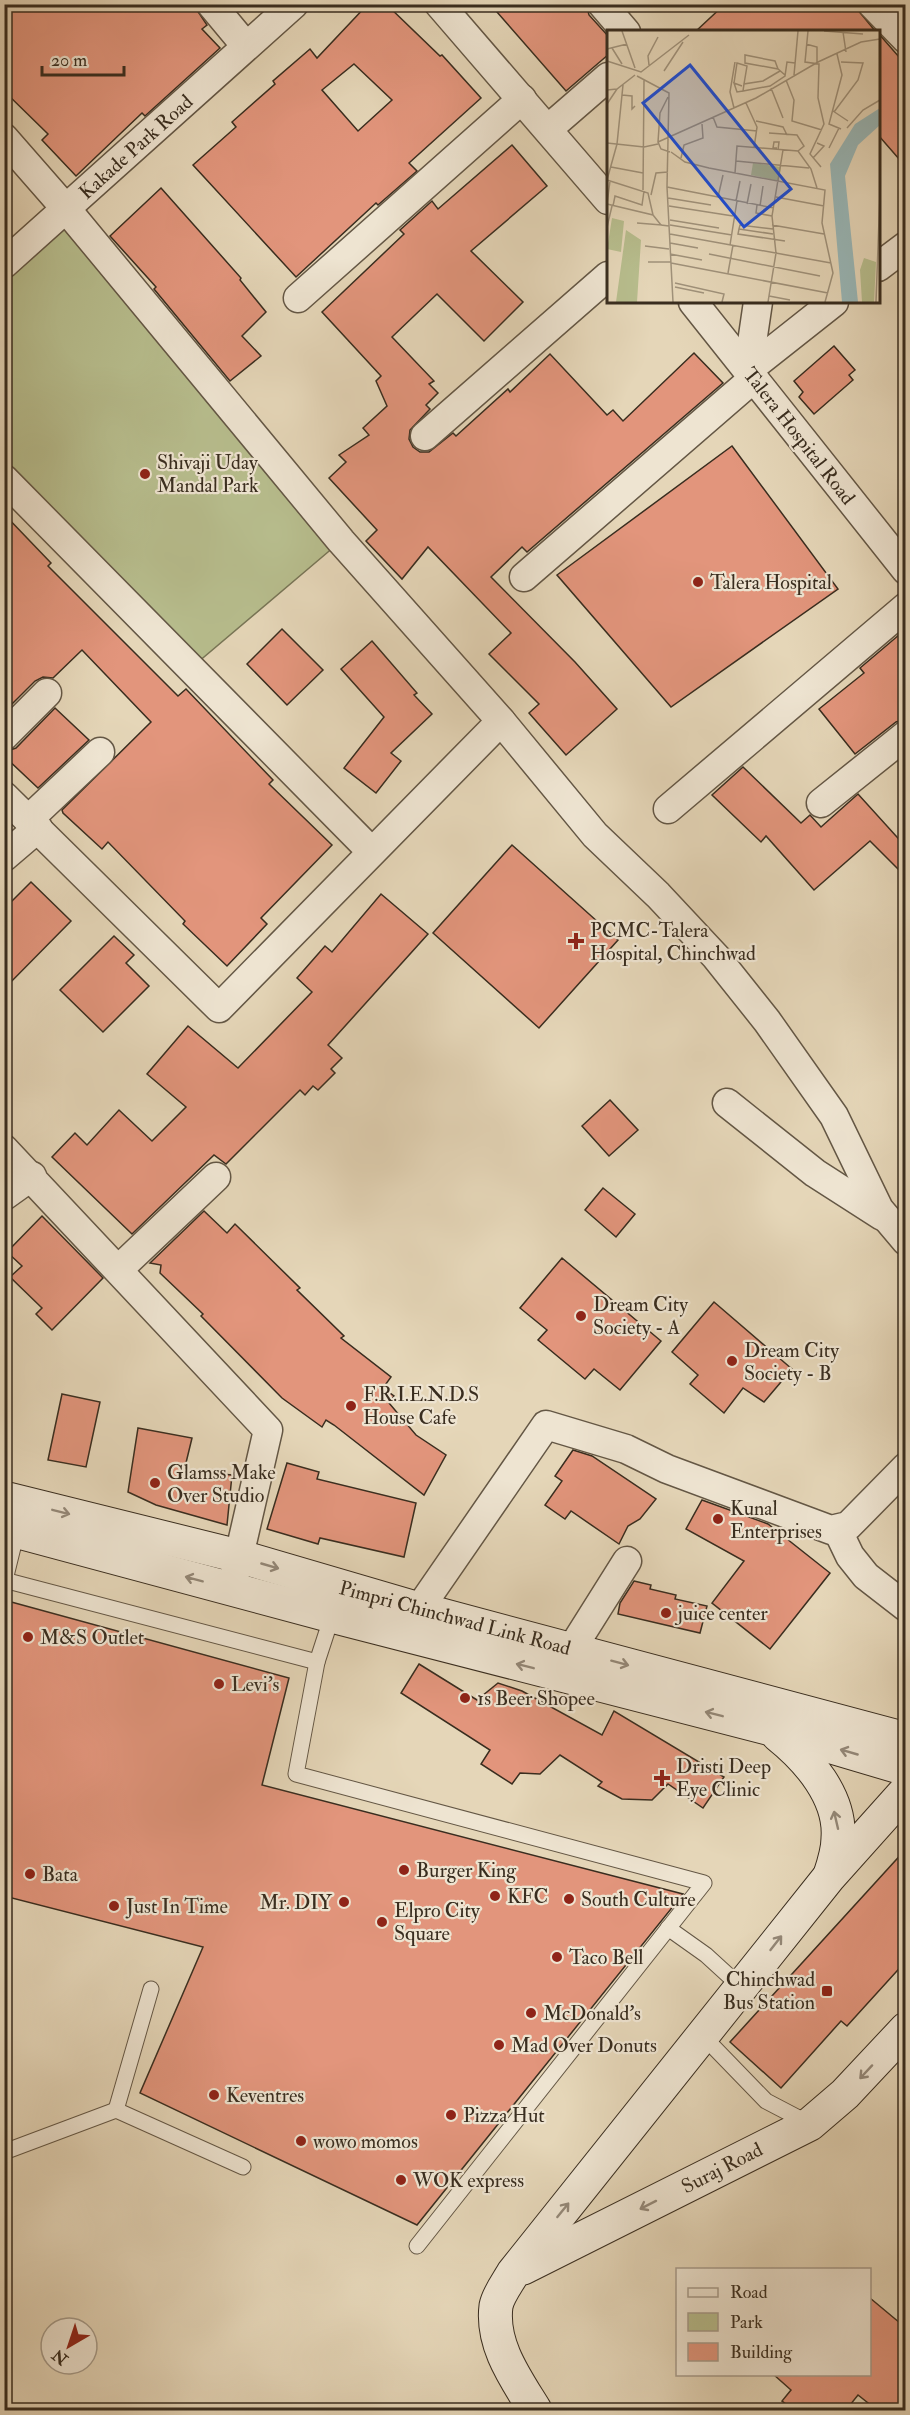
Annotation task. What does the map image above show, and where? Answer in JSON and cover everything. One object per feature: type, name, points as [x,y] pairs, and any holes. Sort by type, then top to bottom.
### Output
[{"type":"main road","name":"Pimpri Chinchwad Link Road","points":[[4,1497],[238,1556],[419,1609],[571,1650],[773,1717],[906,1769]]},
{"type":"main road","name":"Pimpri Chinchwad Link Road","points":[[11,1530],[332,1616],[773,1717],[906,1739]]},
{"type":"main road","points":[[773,1717],[796,1750],[810,1764],[831,1800],[839,1835],[837,1852],[829,1876]]},
{"type":"main road","points":[[535,2410],[506,2362],[497,2331],[496,2304],[513,2273],[829,1876],[906,1791]]},
{"type":"main road","name":"Suraj Road","points":[[513,2273],[810,2124],[845,2094],[906,2029]]},
{"type":"street","points":[[212,4],[246,46]]},
{"type":"street","name":"Kakade Park Road","points":[[4,264],[67,210],[294,4]]},
{"type":"street","points":[[439,4],[607,198]]},
{"type":"street","points":[[602,4],[624,30]]},
{"type":"street","points":[[872,4],[906,39]]},
{"type":"street","points":[[548,129],[607,79]]},
{"type":"street","points":[[298,298],[522,99]]},
{"type":"street","points":[[4,138],[67,210],[341,541],[501,721],[596,835],[658,895],[708,949],[767,1021],[834,1116],[879,1209],[897,1231]]},
{"type":"street","points":[[880,266],[906,246]]},
{"type":"street","points":[[425,436],[607,278]]},
{"type":"street","name":"Talera Hospital Road","points":[[694,303],[906,570]]},
{"type":"street","points":[[751,374],[758,303]]},
{"type":"street","points":[[524,578],[833,303]]},
{"type":"street","points":[[4,479],[371,851]]},
{"type":"street","points":[[668,809],[906,607]]},
{"type":"street","points":[[4,736],[47,693]]},
{"type":"street","points":[[4,796],[219,1008],[501,721]]},
{"type":"street","points":[[821,803],[906,735]]},
{"type":"street","points":[[4,857],[100,752]]},
{"type":"street","points":[[728,1103],[815,1173],[897,1231]]},
{"type":"street","points":[[4,1149],[32,1176],[268,1430],[232,1589]]},
{"type":"street","points":[[4,1196],[32,1176]]},
{"type":"street","points":[[119,1269],[216,1177]]},
{"type":"street","points":[[419,1609],[546,1425],[626,1449],[689,1478],[831,1530],[848,1526],[906,1467]]},
{"type":"street","points":[[837,1529],[850,1556],[866,1576],[906,1607]]},
{"type":"street","points":[[571,1650],[627,1561]]},
{"type":"lane","points":[[11,1530],[5,1580],[317,1662]]},
{"type":"lane","points":[[332,1616],[317,1662],[296,1774],[704,1883],[417,2246]]},
{"type":"lane","points":[[668,1928],[706,1955],[741,1987]]},
{"type":"lane","points":[[117,2110],[151,1989]]},
{"type":"lane","points":[[703,2036],[766,2101],[810,2124]]},
{"type":"lane","points":[[4,2152],[117,2110],[243,2167]]},
{"type":"green space","points":[[67,210],[341,541],[191,668],[5,464],[5,264]]},
{"type":"building","points":[[4,4],[193,4],[207,25],[202,29],[220,48],[145,116],[142,113],[76,176],[42,140],[48,134],[4,91]]},
{"type":"building","points":[[368,4],[386,4],[440,56],[442,55],[481,98],[409,163],[417,171],[378,205],[376,203],[296,277],[193,165],[236,127],[232,122],[275,84],[273,81],[310,49],[317,58]],"holes":[[[354,64],[392,100],[358,131],[322,90]]]},
{"type":"building","points":[[490,4],[586,4],[589,15],[607,35],[607,56],[566,91]]},
{"type":"building","points":[[725,4],[853,4],[874,30],[697,30]]},
{"type":"building","points":[[880,35],[906,65],[906,167],[880,137]]},
{"type":"building","points":[[512,145],[547,186],[471,251],[523,302],[484,341],[437,294],[392,337],[434,381],[429,384],[438,393],[426,405],[430,409],[410,430],[409,439],[413,447],[420,452],[429,452],[453,433],[456,436],[508,389],[510,392],[550,354],[607,415],[613,410],[623,421],[694,353],[723,383],[527,552],[522,547],[491,577],[575,662],[617,709],[566,755],[529,713],[539,704],[489,654],[511,633],[428,547],[402,579],[366,541],[377,530],[329,478],[346,462],[339,455],[369,435],[363,428],[387,406],[376,381],[381,376],[322,312],[404,234],[400,230],[432,201],[438,209]]},
{"type":"building","points":[[161,188],[241,278],[240,280],[266,312],[242,336],[261,356],[230,381],[154,289],[156,287],[110,236]]},
{"type":"building","points":[[834,346],[855,370],[849,375],[853,380],[814,414],[799,397],[803,392],[794,381]]},
{"type":"building","name":"Talera Hospital","points":[[732,446],[838,589],[671,707],[557,575]]},
{"type":"building","points":[[4,514],[51,563],[48,566],[178,696],[186,689],[273,780],[269,784],[332,845],[261,918],[267,924],[227,966],[183,924],[185,921],[108,842],[102,849],[62,810],[151,722],[82,650],[53,678],[43,677],[35,681],[4,712]]},
{"type":"building","points":[[282,629],[323,670],[287,705],[247,664]]},
{"type":"building","points":[[906,629],[906,719],[896,722],[855,754],[819,709],[864,673],[860,668]]},
{"type":"building","points":[[372,641],[417,693],[414,695],[432,714],[391,753],[401,761],[376,793],[344,768],[384,717],[341,669]]},
{"type":"building","points":[[55,708],[89,740],[38,788],[4,756],[4,752],[16,748]]},
{"type":"building","points":[[743,767],[801,823],[810,815],[821,827],[858,794],[906,847],[906,877],[870,841],[814,890],[766,836],[761,842],[712,795]]},
{"type":"building","points":[[512,845],[618,940],[539,1028],[433,933]]},
{"type":"building","points":[[31,882],[71,921],[4,989],[4,909]]},
{"type":"building","points":[[381,894],[428,934],[328,1045],[342,1058],[331,1069],[335,1073],[318,1090],[313,1086],[305,1095],[300,1090],[226,1164],[214,1155],[132,1234],[52,1157],[75,1133],[87,1145],[119,1110],[152,1141],[186,1107],[147,1074],[188,1026],[238,1068],[312,992],[297,978],[325,946],[332,952]]},
{"type":"building","points":[[114,936],[134,955],[126,963],[149,986],[103,1032],[60,990]]},
{"type":"building","points":[[610,1100],[638,1130],[609,1156],[582,1126]]},
{"type":"building","points":[[603,1188],[635,1214],[616,1237],[585,1210]]},
{"type":"building","points":[[204,1211],[227,1233],[235,1224],[300,1288],[297,1290],[344,1336],[341,1338],[391,1377],[383,1388],[394,1396],[389,1403],[416,1435],[446,1455],[424,1495],[334,1425],[326,1420],[322,1427],[282,1398],[201,1316],[203,1314],[160,1273],[161,1265],[150,1263]]},
{"type":"building","points":[[42,1216],[103,1278],[52,1330],[36,1314],[42,1308],[10,1277],[22,1266],[7,1252]]},
{"type":"building","name":"Dream City Society - A","points":[[562,1258],[661,1341],[620,1390],[594,1369],[585,1379],[538,1340],[547,1330],[520,1308]]},
{"type":"building","name":"Dream City Society - B","points":[[714,1302],[792,1369],[764,1402],[743,1388],[724,1413],[690,1384],[698,1375],[672,1352]]},
{"type":"building","points":[[62,1394],[100,1402],[86,1467],[48,1460]]},
{"type":"building","name":"Glamss Make Over Studio","points":[[138,1428],[192,1438],[184,1471],[232,1475],[227,1525],[156,1505],[128,1492]]},
{"type":"building","points":[[573,1450],[592,1456],[656,1499],[640,1519],[628,1526],[619,1544],[571,1511],[565,1519],[545,1505],[562,1481],[555,1476]]},
{"type":"building","points":[[287,1463],[319,1472],[317,1479],[416,1503],[404,1557],[320,1538],[318,1544],[267,1529]]},
{"type":"building","points":[[702,1500],[768,1524],[830,1573],[770,1649],[712,1603],[744,1561],[686,1529]]},
{"type":"building","points":[[634,1581],[651,1585],[650,1589],[676,1595],[675,1599],[707,1606],[700,1633],[618,1614],[620,1603]]},
{"type":"building","name":"Elpro City Square","points":[[4,1600],[289,1678],[262,1785],[683,1894],[417,2225],[140,2093],[203,1947],[4,1896]]},
{"type":"building","points":[[419,1664],[477,1700],[498,1683],[522,1691],[602,1735],[614,1711],[724,1777],[703,1808],[668,1784],[652,1800],[622,1799],[598,1786],[602,1782],[560,1755],[540,1774],[520,1773],[512,1784],[481,1764],[490,1750],[401,1693]]},
{"type":"building","name":"Chinchwad Bus Station","points":[[906,1849],[906,1961],[847,2026],[841,2021],[781,2088],[730,2042]]},
{"type":"building","points":[[871,2299],[906,2328],[906,2410],[877,2410],[858,2395],[846,2410],[794,2410],[782,2401],[791,2390],[775,2376],[871,2376]]},
{"type":"place","name":"Shivaji Uday Mandal Park","points":[[145,474]]},
{"type":"place","name":"Talera Hospital","points":[[698,582]]},
{"type":"place","name":"PCMC-Talera Hospital, Chinchwad","points":[[576,941]]},
{"type":"place","name":"Dream City Society - A","points":[[581,1316]]},
{"type":"place","name":"Dream City Society - B","points":[[732,1361]]},
{"type":"place","name":"F.R.I.E.N.D.S House Cafe","points":[[351,1406]]},
{"type":"place","name":"Glamss Make Over Studio","points":[[155,1483]]},
{"type":"place","name":"Kunal Enterprises","points":[[718,1519]]},
{"type":"place","name":"juice center","points":[[666,1613]]},
{"type":"place","name":"M&S Outlet","points":[[28,1637]]},
{"type":"place","name":"Levi's","points":[[219,1684]]},
{"type":"place","name":"1s Beer Shopee","points":[[465,1698]]},
{"type":"place","name":"Dristi Deep Eye Clinic","points":[[662,1778]]},
{"type":"place","name":"Burger King","points":[[404,1870]]},
{"type":"place","name":"Bata","points":[[30,1874]]},
{"type":"place","name":"KFC","points":[[495,1896]]},
{"type":"place","name":"South Culture","points":[[569,1899]]},
{"type":"place","name":"Mr. DIY","points":[[344,1902]]},
{"type":"place","name":"Just In Time","points":[[114,1906]]},
{"type":"place","name":"Elpro City Square","points":[[382,1922]]},
{"type":"place","name":"Taco Bell","points":[[557,1957]]},
{"type":"place","name":"Chinchwad Bus Station","points":[[827,1991]]},
{"type":"place","name":"McDonald's","points":[[531,2013]]},
{"type":"place","name":"Mad Over Donuts","points":[[499,2045]]},
{"type":"place","name":"Keventres","points":[[214,2095]]},
{"type":"place","name":"Pizza Hut","points":[[451,2115]]},
{"type":"place","name":"wowo momos","points":[[301,2141]]},
{"type":"place","name":"WOK express","points":[[401,2180]]}]
